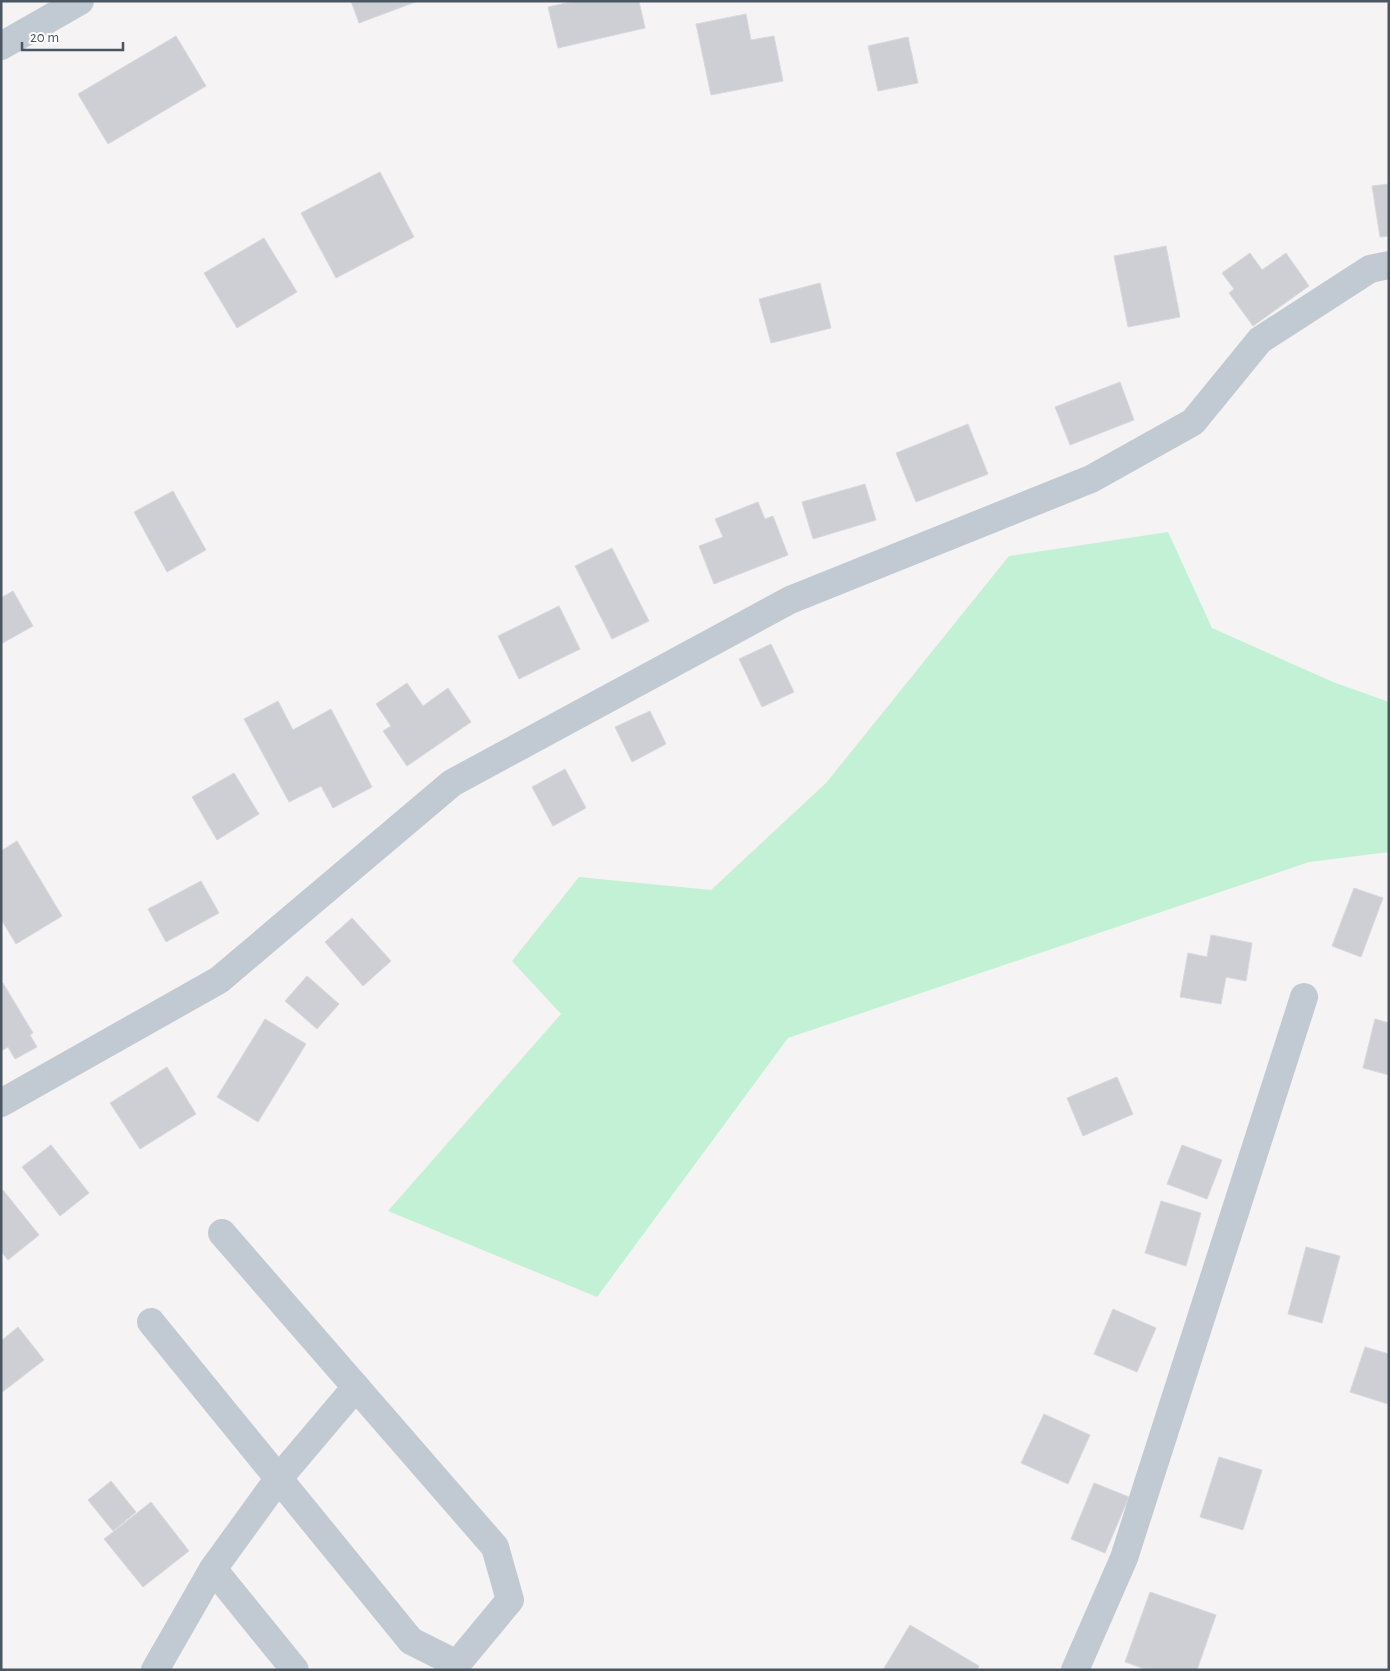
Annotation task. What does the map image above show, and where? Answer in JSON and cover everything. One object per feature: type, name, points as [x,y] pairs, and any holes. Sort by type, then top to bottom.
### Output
[{"type":"street","points":[[1,46],[80,1]]},
{"type":"street","points":[[1,1103],[219,980],[452,784],[790,600],[1091,479],[1193,422],[1260,340],[1370,269],[1389,265]]},
{"type":"street","points":[[1075,1670],[1124,1558],[1304,997]]},
{"type":"street","points":[[151,1322],[411,1641],[457,1664],[510,1600],[494,1547],[222,1233]]},
{"type":"street","points":[[155,1670],[213,1569],[279,1478],[356,1387]]},
{"type":"street","points":[[213,1569],[295,1670]]},
{"type":"green space","points":[[1168,532],[1212,628],[1333,682],[1389,702],[1389,852],[1309,862],[788,1038],[597,1297],[388,1211],[561,1014],[512,961],[579,877],[711,890],[826,783],[1009,556]]},
{"type":"building","points":[[351,1],[418,1],[359,23]]},
{"type":"building","points":[[575,1],[639,1],[645,28],[558,48],[548,7]]},
{"type":"building","points":[[746,14],[751,40],[774,36],[783,81],[711,95],[696,24]]},
{"type":"building","points":[[176,36],[206,86],[108,144],[78,94]]},
{"type":"building","points":[[908,37],[918,83],[878,91],[868,46]]},
{"type":"building","points":[[380,172],[414,237],[336,278],[301,213]]},
{"type":"building","points":[[1389,184],[1389,236],[1380,237],[1372,186]]},
{"type":"building","points":[[264,238],[297,292],[237,328],[204,273]]},
{"type":"building","points":[[1166,246],[1180,317],[1128,327],[1114,256]]},
{"type":"building","points":[[1250,253],[1262,270],[1286,253],[1309,286],[1253,326],[1229,293],[1234,289],[1222,273]]},
{"type":"building","points":[[820,283],[831,328],[771,343],[759,299]]},
{"type":"building","points":[[1120,382],[1134,420],[1070,445],[1055,407]]},
{"type":"building","points":[[968,424],[988,474],[916,502],[896,453]]},
{"type":"building","points":[[865,484],[876,520],[813,539],[802,502]]},
{"type":"building","points":[[173,491],[206,550],[167,572],[134,512]]},
{"type":"building","points":[[758,502],[765,519],[773,516],[788,555],[714,584],[699,546],[723,537],[715,519]]},
{"type":"building","points":[[612,548],[649,621],[612,639],[575,566]]},
{"type":"building","points":[[13,591],[33,626],[1,644],[1,598]]},
{"type":"building","points":[[559,606],[580,649],[519,679],[498,636]]},
{"type":"building","points":[[771,644],[794,692],[762,707],[739,659]]},
{"type":"building","points":[[407,683],[423,706],[448,688],[471,722],[407,766],[383,731],[391,726],[376,704]]},
{"type":"building","points":[[278,701],[293,730],[331,709],[372,787],[333,808],[321,786],[289,802],[244,719]]},
{"type":"building","points":[[650,711],[666,744],[632,762],[615,727]]},
{"type":"building","points":[[565,769],[586,808],[553,826],[532,787]]},
{"type":"building","points":[[234,773],[259,814],[217,840],[192,797]]},
{"type":"building","points":[[17,841],[62,916],[16,944],[1,919],[1,851]]},
{"type":"building","points":[[201,881],[219,913],[166,942],[148,909]]},
{"type":"building","points":[[1354,888],[1383,898],[1361,957],[1332,946]]},
{"type":"building","points":[[352,918],[391,961],[363,986],[325,942]]},
{"type":"building","points":[[1211,935],[1252,943],[1246,981],[1226,977],[1221,1004],[1180,997],[1188,953],[1207,957]]},
{"type":"building","points":[[307,976],[339,1004],[317,1029],[285,1001]]},
{"type":"building","points":[[3,983],[33,1033],[30,1035],[37,1047],[15,1059],[8,1047],[1,1051],[1,984]]},
{"type":"building","points":[[265,1019],[306,1044],[258,1122],[217,1097]]},
{"type":"building","points":[[1375,1019],[1389,1023],[1389,1075],[1363,1068]]},
{"type":"building","points":[[167,1067],[196,1114],[140,1149],[110,1103]]},
{"type":"building","points":[[1117,1077],[1133,1114],[1083,1136],[1067,1098]]},
{"type":"building","points":[[51,1145],[89,1193],[60,1216],[22,1167]]},
{"type":"building","points":[[1182,1145],[1222,1160],[1207,1199],[1167,1184]]},
{"type":"building","points":[[3,1190],[39,1235],[8,1260],[1,1251],[1,1191]]},
{"type":"building","points":[[1161,1201],[1201,1213],[1186,1266],[1145,1253]]},
{"type":"building","points":[[1306,1247],[1340,1256],[1322,1323],[1288,1314]]},
{"type":"building","points":[[1113,1309],[1156,1328],[1137,1372],[1094,1354]]},
{"type":"building","points":[[18,1327],[44,1360],[1,1393],[1,1341]]},
{"type":"building","points":[[1365,1347],[1389,1354],[1388,1404],[1350,1392]]},
{"type":"building","points":[[1044,1414],[1090,1435],[1068,1484],[1021,1463]]},
{"type":"building","points":[[1219,1457],[1262,1470],[1243,1530],[1200,1517]]},
{"type":"building","points":[[111,1481],[136,1512],[113,1531],[88,1500]]},
{"type":"building","points":[[1094,1483],[1129,1497],[1105,1553],[1071,1539]]},
{"type":"building","points":[[151,1502],[189,1551],[143,1587],[104,1539]]},
{"type":"building","points":[[1150,1592],[1216,1615],[1197,1670],[1148,1670],[1125,1662]]},
{"type":"building","points":[[910,1625],[979,1666],[977,1670],[883,1670]]}]
